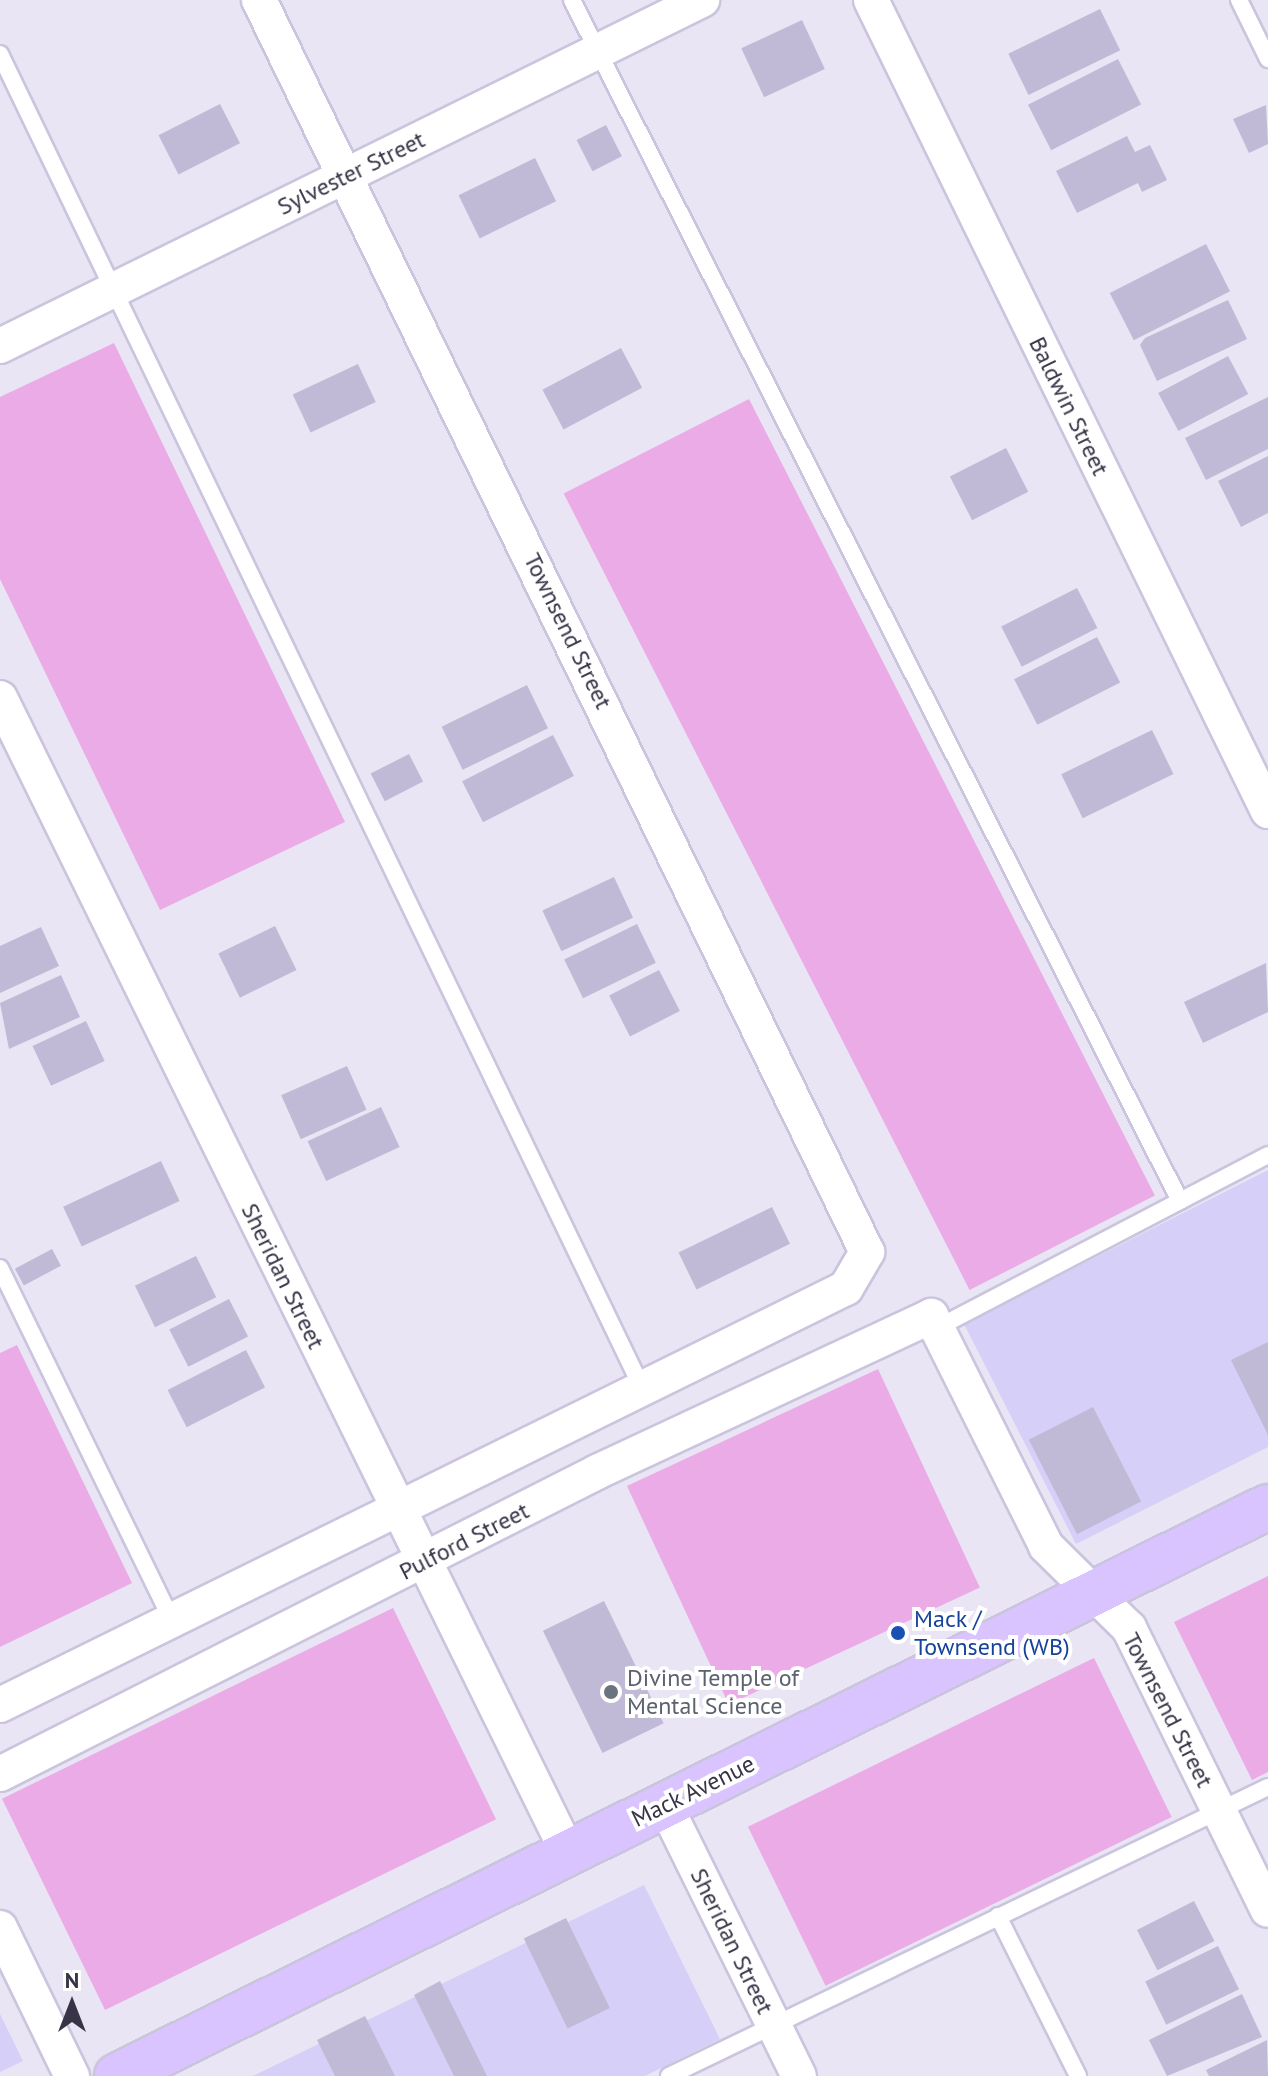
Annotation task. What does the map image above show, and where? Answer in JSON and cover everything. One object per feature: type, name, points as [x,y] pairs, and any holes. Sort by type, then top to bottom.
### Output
[{"type":"main road","name":"Mack Avenue","points":[[136,2072],[568,1853],[1268,1507]]},
{"type":"street","name":"Townsend Street","points":[[259,0],[865,1238],[864,1265],[846,1288],[642,1388]]},
{"type":"street","name":"Sylvester Street","points":[[0,346],[702,0]]},
{"type":"street","name":"Baldwin Street","points":[[871,0],[1268,811]]},
{"type":"street","name":"Sheridan Street","points":[[0,698],[568,1853]]},
{"type":"street","name":"Townsend Street","points":[[934,1322],[1046,1546],[1088,1594],[1129,1628],[1268,1910]]},
{"type":"street","name":"Pulford Street","points":[[0,1774],[424,1562],[934,1322]]},
{"type":"street","points":[[0,1705],[642,1388]]},
{"type":"street","name":"Sheridan Street","points":[[665,1805],[799,2076]]},
{"type":"street","points":[[0,1928],[72,2076]]},
{"type":"lane","points":[[572,0],[1180,1201]]},
{"type":"lane","points":[[1239,0],[1268,59]]},
{"type":"lane","points":[[0,54],[116,289],[642,1388]]},
{"type":"lane","points":[[934,1322],[1268,1155]]},
{"type":"lane","points":[[0,1268],[172,1620]]},
{"type":"lane","points":[[669,2076],[1268,1787]]},
{"type":"lane","points":[[998,1916],[1078,2076]]},
{"type":"shaded area","points":[[114,343],[345,822],[160,910],[0,579],[0,397]]},
{"type":"shaded area","points":[[749,399],[1155,1196],[970,1290],[564,493]]},
{"type":"shaded area","points":[[1268,1170],[1268,1447],[1076,1544],[964,1324]]},
{"type":"shaded area","points":[[17,1345],[132,1583],[0,1647],[0,1353]]},
{"type":"shaded area","points":[[878,1369],[980,1587],[729,1704],[627,1486]]},
{"type":"shaded area","points":[[1268,1576],[1268,1772],[1252,1780],[1174,1622]]},
{"type":"shaded area","points":[[393,1608],[496,1819],[105,2010],[2,1799]]},
{"type":"shaded area","points":[[1094,1658],[1172,1817],[826,1986],[748,1827]]},
{"type":"shaded area","points":[[644,1885],[720,2039],[645,2076],[253,2076]]},
{"type":"shaded area","points":[[0,2014],[23,2061],[0,2072]]},
{"type":"building","points":[[1100,9],[1120,50],[1028,95],[1008,54]]},
{"type":"building","points":[[802,20],[825,69],[764,97],[741,48]]},
{"type":"building","points":[[1118,59],[1141,104],[1051,150],[1028,105]]},
{"type":"building","points":[[220,104],[240,143],[178,175],[159,135]]},
{"type":"building","points":[[1266,105],[1268,144],[1249,153],[1233,119]]},
{"type":"building","points":[[606,125],[622,156],[592,171],[577,140]]},
{"type":"building","points":[[1127,136],[1135,152],[1150,145],[1167,180],[1142,192],[1138,183],[1077,213],[1056,171]]},
{"type":"building","points":[[535,158],[556,201],[480,238],[459,195]]},
{"type":"building","points":[[1206,244],[1230,291],[1134,340],[1110,293]]},
{"type":"building","points":[[1228,300],[1247,339],[1157,381],[1140,345],[1145,338]]},
{"type":"building","points":[[621,348],[642,388],[564,430],[542,390]]},
{"type":"building","points":[[1228,356],[1248,394],[1178,431],[1158,393]]},
{"type":"building","points":[[358,364],[376,402],[310,432],[293,394]]},
{"type":"building","points":[[1268,397],[1268,449],[1206,480],[1185,438]]},
{"type":"building","points":[[1006,448],[1028,492],[972,520],[950,477]]},
{"type":"building","points":[[1268,456],[1268,513],[1241,527],[1218,481]]},
{"type":"building","points":[[1077,588],[1097,628],[1022,667],[1001,627]]},
{"type":"building","points":[[1097,637],[1120,682],[1037,725],[1014,679]]},
{"type":"building","points":[[527,685],[548,728],[463,770],[442,727]]},
{"type":"building","points":[[1152,730],[1173,774],[1083,818],[1061,774]]},
{"type":"building","points":[[553,735],[574,776],[483,822],[462,781]]},
{"type":"building","points":[[409,754],[423,782],[385,801],[371,774]]},
{"type":"building","points":[[614,877],[633,918],[561,951],[542,910]]},
{"type":"building","points":[[637,924],[656,963],[583,998],[564,960]]},
{"type":"building","points":[[275,926],[296,970],[240,998],[218,954]]},
{"type":"building","points":[[41,927],[59,966],[0,993],[0,946]]},
{"type":"building","points":[[1266,963],[1268,1012],[1203,1043],[1184,1002]]},
{"type":"building","points":[[659,970],[680,1011],[630,1036],[609,995]]},
{"type":"building","points":[[61,975],[80,1017],[9,1049],[0,1003]]},
{"type":"building","points":[[86,1021],[105,1061],[51,1086],[33,1046]]},
{"type":"building","points":[[347,1066],[367,1110],[301,1139],[281,1095]]},
{"type":"building","points":[[381,1107],[400,1147],[326,1181],[308,1141]]},
{"type":"building","points":[[161,1161],[180,1201],[82,1247],[63,1207]]},
{"type":"building","points":[[772,1207],[790,1244],[696,1289],[679,1253]]},
{"type":"building","points":[[52,1249],[61,1266],[24,1285],[15,1269]]},
{"type":"building","points":[[196,1256],[216,1297],[155,1327],[135,1286]]},
{"type":"building","points":[[229,1299],[248,1336],[188,1367],[169,1329]]},
{"type":"building","points":[[1268,1342],[1268,1435],[1231,1360]]},
{"type":"building","points":[[246,1350],[265,1387],[187,1427],[168,1390]]},
{"type":"building","points":[[1093,1407],[1141,1501],[1077,1534],[1029,1440]]},
{"type":"building","name":"Divine Temple of Mental Science","points":[[604,1601],[664,1723],[603,1753],[543,1631]]},
{"type":"building","points":[[1194,1901],[1214,1941],[1157,1970],[1137,1930]]},
{"type":"building","points":[[566,1918],[610,2008],[568,2028],[524,1939]]},
{"type":"building","points":[[1218,1946],[1239,1989],[1166,2025],[1145,1982]]},
{"type":"building","points":[[440,1981],[487,2076],[454,2076],[414,1995]]},
{"type":"building","points":[[1242,1994],[1262,2037],[1167,2076],[1149,2040]]},
{"type":"building","points":[[365,2016],[395,2076],[335,2076],[317,2040]]},
{"type":"building","points":[[1267,2040],[1268,2076],[1209,2076],[1206,2070]]},
{"type":"place","name":"Mack / Townsend (WB)","points":[[898,1633]]},
{"type":"place","name":"Divine Temple of Mental Science","points":[[611,1692]]}]
